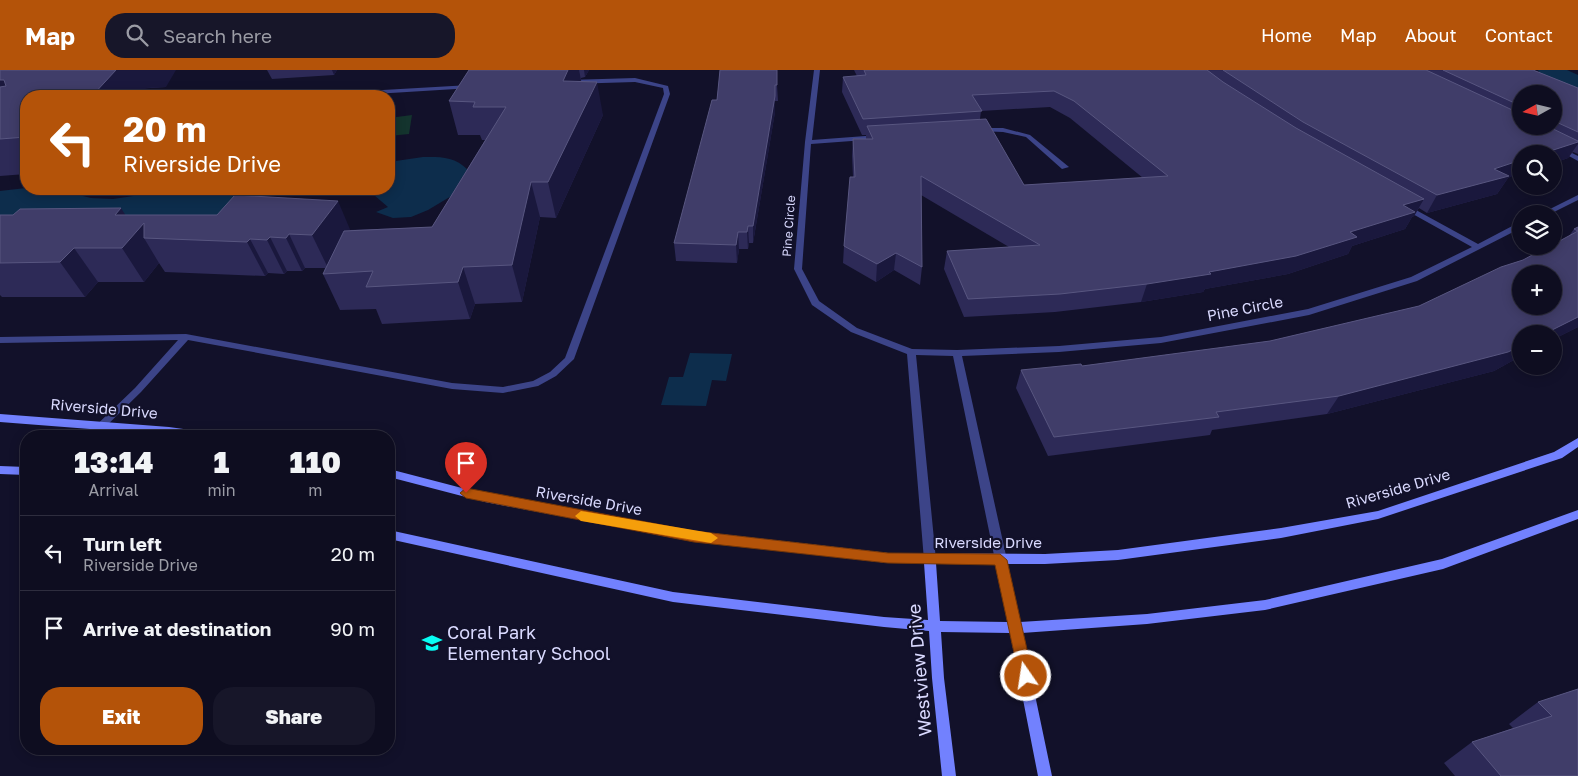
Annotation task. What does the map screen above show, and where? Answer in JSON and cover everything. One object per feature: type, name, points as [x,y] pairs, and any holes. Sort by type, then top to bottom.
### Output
[{"type":"street","name":"Pine Circle","points":[[817,70],[808,142],[798,269],[814,303],[854,330],[911,352],[957,354],[1059,349],[1161,340],[1309,312],[1414,279],[1512,230]]},
{"type":"street","points":[[0,340],[186,337],[452,386],[503,390],[535,384],[553,374],[569,359],[667,94],[666,87],[635,80],[561,82]]},
{"type":"street","points":[[395,92],[482,87]]},
{"type":"street","points":[[969,131],[1003,130],[1028,136],[1065,167]]},
{"type":"street","points":[[808,142],[884,137]]},
{"type":"street","points":[[1562,151],[1578,159]]},
{"type":"street","points":[[1562,205],[1578,197]]},
{"type":"street","points":[[1402,204],[1478,247]]},
{"type":"street","points":[[95,430],[138,390],[186,337]]},
{"type":"street","points":[[911,352],[930,560]]},
{"type":"street","points":[[957,354],[1045,776]]},
{"type":"street","name":"Riverside Drive","points":[[0,418],[158,430]]},
{"type":"street","name":"Riverside Drive","points":[[395,475],[485,498],[694,536],[888,558],[1000,560],[1118,555],[1281,533],[1378,515],[1558,456],[1578,442]]},
{"type":"street","points":[[0,470],[20,471]]},
{"type":"street","points":[[395,536],[673,597],[934,626],[1015,628],[1147,619],[1265,605],[1443,564],[1578,514]]},
{"type":"street","name":"Westview Drive","points":[[930,560],[934,626],[949,776]]},
{"type":"green space","points":[[412,115],[409,134],[395,135],[395,117]]},
{"type":"water","points":[[423,157],[441,157],[458,162],[468,170],[453,195],[428,210],[411,217],[393,218],[376,212],[388,207],[374,195],[395,195],[395,161]]},
{"type":"water","points":[[20,189],[20,195],[79,195],[91,198],[113,199],[140,195],[246,195],[219,225],[0,232],[0,191]]},
{"type":"water","points":[[690,353],[732,354],[726,381],[712,380],[706,406],[661,405],[669,377],[683,377]]},
{"type":"building","points":[[0,70],[116,70],[98,90],[20,90],[20,137],[0,139],[0,87],[6,86],[4,80],[0,80]]},
{"type":"building","points":[[469,70],[568,70],[563,81],[597,82],[548,182],[531,182],[512,265],[463,267],[458,282],[366,287],[373,271],[323,274],[344,231],[432,227],[506,107],[473,107],[475,102],[449,101]]},
{"type":"building","points":[[720,70],[777,70],[777,85],[775,85],[775,96],[753,226],[748,226],[747,232],[738,232],[736,245],[674,243],[712,100],[717,100]]},
{"type":"building","points":[[864,70],[1207,70],[1296,128],[1424,199],[1403,205],[1415,212],[1350,232],[1357,237],[1296,256],[1209,272],[1211,274],[1147,284],[1060,294],[968,299],[947,251],[1040,245],[921,176],[922,267],[896,253],[877,264],[844,246],[850,177],[855,177],[853,139],[873,139],[867,126],[986,119],[1024,185],[1168,176],[1074,101],[1054,91],[972,95],[982,111],[863,119],[843,77],[866,75]]},
{"type":"building","points":[[1223,70],[1426,70],[1512,110],[1512,135],[1562,135],[1562,133],[1578,142],[1562,147],[1562,145],[1512,145],[1512,163],[1494,169],[1509,176],[1437,195],[1303,122]]},
{"type":"building","points":[[1443,70],[1533,70],[1578,88],[1578,132],[1562,125],[1562,85],[1512,85],[1512,102]]},
{"type":"building","points":[[235,195],[338,201],[312,235],[289,234],[286,238],[250,239],[247,242],[144,238],[144,223],[122,248],[74,248],[60,262],[0,263],[0,215],[13,215],[20,209],[121,208],[115,215],[217,215]]},
{"type":"building","points":[[1578,231],[1578,317],[1562,325],[1512,325],[1512,350],[1508,352],[1339,396],[1216,412],[1219,417],[1054,437],[1021,370],[1081,364],[1082,366],[1270,341],[1419,306],[1501,267],[1532,255],[1562,255],[1562,240]]},
{"type":"building","points":[[1578,689],[1578,776],[1501,776],[1472,742],[1552,716],[1538,702]]},
{"type":"waterway","points":[[1549,70],[1578,83]]},
{"type":"slow traffic","points":[[581,516],[711,538]]},
{"type":"place","name":"Coral Park Elementary School","points":[[432,643]]},
{"type":"route","points":[[466,493],[694,536],[888,558],[1000,560],[1026,676]]}]
